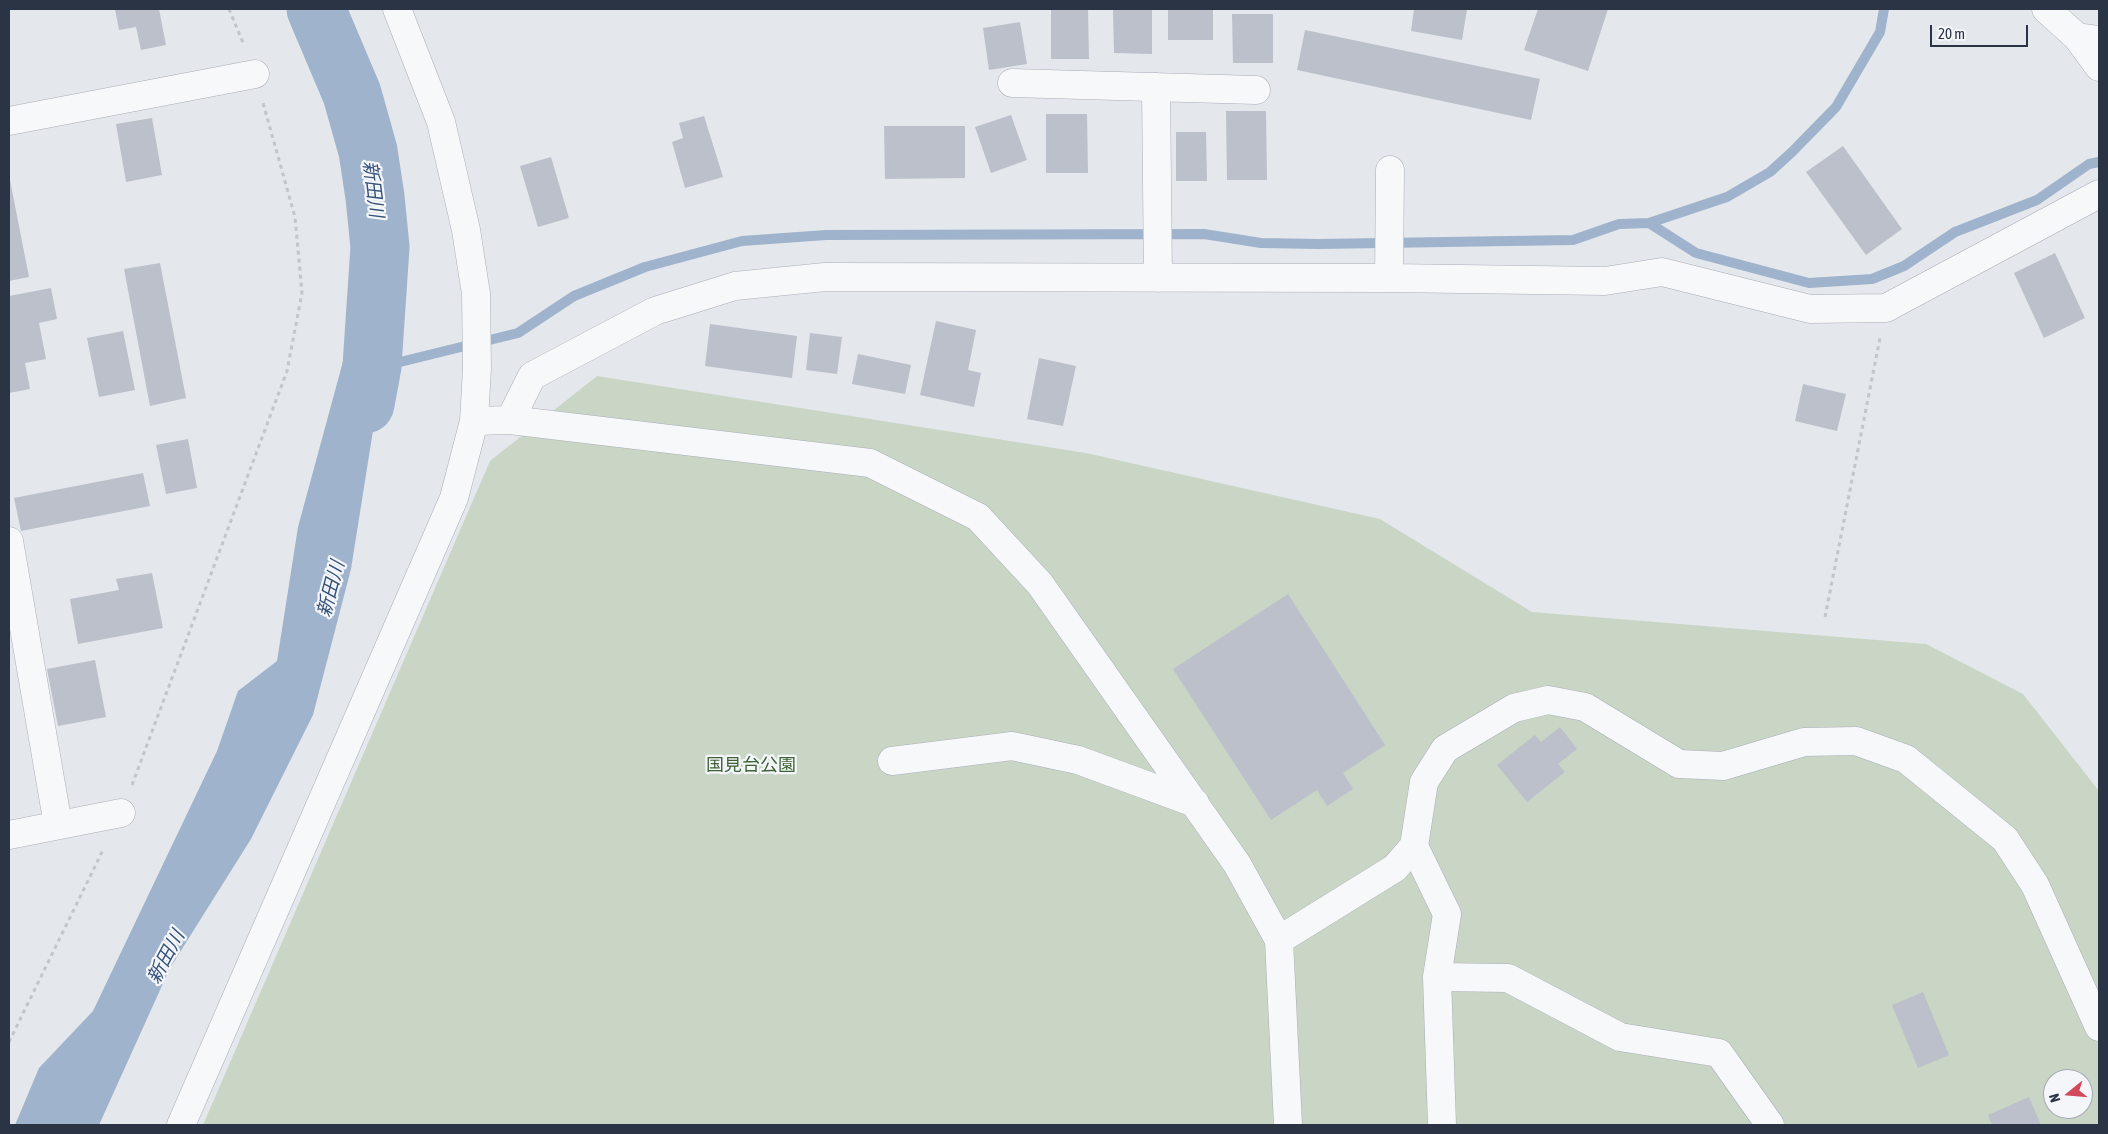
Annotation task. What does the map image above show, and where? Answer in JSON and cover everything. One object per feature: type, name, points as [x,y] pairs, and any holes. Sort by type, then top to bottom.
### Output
[{"type":"street","points":[[181,1125],[454,498],[474,421],[478,368],[476,294],[466,230],[441,122],[397,9]]},
{"type":"street","points":[[2046,9],[2088,38],[2099,67]]},
{"type":"street","points":[[9,121],[256,74]]},
{"type":"street","points":[[1012,84],[1256,90]]},
{"type":"street","points":[[1156,88],[1158,278]]},
{"type":"street","points":[[1389,278],[1390,170]]},
{"type":"street","points":[[510,420],[532,376],[655,311],[735,286],[825,277],[1389,278],[1605,281],[1662,272],[1810,309],[1886,308],[2099,194]]},
{"type":"street","points":[[474,421],[510,420],[870,462],[978,517],[1040,584],[1237,864],[1279,940],[1288,1125]]},
{"type":"street","points":[[9,541],[58,826]]},
{"type":"street","points":[[1279,940],[1395,868],[1414,846],[1424,782],[1445,749],[1514,708],[1548,700],[1585,707],[1680,764],[1723,766],[1804,742],[1856,741],[1906,759],[2005,839],[2035,885],[2099,1027]]},
{"type":"street","points":[[892,761],[1012,746],[1078,760],[1194,803]]},
{"type":"street","points":[[9,834],[121,813]]},
{"type":"street","points":[[1414,846],[1447,914],[1437,977],[1442,1125]]},
{"type":"street","points":[[1437,977],[1508,978],[1620,1038],[1719,1053],[1770,1125]]},
{"type":"path","points":[[9,1042],[121,813],[284,380],[289,362],[302,293],[295,217],[256,74],[229,9]]},
{"type":"path","points":[[1825,618],[1886,308]]},
{"type":"green space","name":"国見台公園","points":[[597,376],[1086,453],[1380,519],[1532,612],[1926,644],[2023,694],[2099,791],[2099,1125],[203,1125],[490,461]]},
{"type":"water","points":[[372,321],[385,339],[382,374],[351,569],[313,715],[251,839],[170,968],[99,1125],[15,1125],[39,1068],[93,1011],[217,751],[238,691],[277,661],[298,527],[351,332]]},
{"type":"building","points":[[115,9],[159,9],[166,45],[141,50],[136,27],[119,30]]},
{"type":"building","points":[[1051,9],[1088,9],[1089,59],[1051,59]]},
{"type":"building","points":[[1113,9],[1152,9],[1152,54],[1114,53]]},
{"type":"building","points":[[1168,9],[1213,9],[1213,40],[1168,40]]},
{"type":"building","points":[[1414,9],[1467,9],[1462,40],[1411,31]]},
{"type":"building","points":[[1538,9],[1608,9],[1588,71],[1524,50]]},
{"type":"building","points":[[1232,14],[1273,14],[1273,63],[1233,63]]},
{"type":"building","points":[[1020,22],[1027,64],[989,70],[983,28]]},
{"type":"building","points":[[1305,30],[1540,79],[1531,120],[1297,70]]},
{"type":"building","points":[[1226,111],[1266,111],[1267,180],[1227,180]]},
{"type":"building","points":[[1046,114],[1087,114],[1088,173],[1046,173]]},
{"type":"building","points":[[1011,115],[1027,160],[991,173],[975,127]]},
{"type":"building","points":[[704,116],[723,177],[685,188],[672,142],[683,138],[679,123]]},
{"type":"building","points":[[152,118],[162,175],[126,182],[116,124]]},
{"type":"building","points":[[884,126],[965,126],[965,178],[885,179]]},
{"type":"building","points":[[1176,132],[1206,132],[1207,181],[1176,181]]},
{"type":"building","points":[[1843,146],[1902,229],[1866,255],[1806,172]]},
{"type":"building","points":[[551,157],[569,218],[538,227],[520,166]]},
{"type":"building","points":[[9,175],[29,277],[9,281]]},
{"type":"building","points":[[2055,253],[2085,318],[2044,338],[2014,273]]},
{"type":"building","points":[[160,263],[186,398],[150,406],[124,269]]},
{"type":"building","points":[[51,288],[57,319],[39,323],[46,359],[25,363],[30,389],[9,393],[9,296]]},
{"type":"building","points":[[936,321],[976,330],[968,370],[981,373],[974,407],[920,395]]},
{"type":"building","points":[[710,324],[797,336],[792,378],[705,366]]},
{"type":"building","points":[[123,331],[135,390],[99,397],[87,338]]},
{"type":"building","points":[[810,333],[842,337],[837,374],[806,370]]},
{"type":"building","points":[[858,354],[911,365],[905,394],[852,384]]},
{"type":"building","points":[[1039,358],[1076,366],[1063,426],[1027,419]]},
{"type":"building","points":[[1803,384],[1846,394],[1837,431],[1795,421]]},
{"type":"building","points":[[188,439],[197,488],[166,494],[156,445]]},
{"type":"building","points":[[143,473],[150,506],[21,531],[14,498]]},
{"type":"building","points":[[152,573],[163,628],[78,644],[70,599],[119,590],[116,579]]},
{"type":"building","points":[[1288,594],[1385,745],[1343,773],[1353,789],[1327,806],[1317,790],[1271,820],[1173,669]]},
{"type":"building","points":[[95,660],[106,717],[58,726],[47,669]]},
{"type":"building","points":[[1560,727],[1577,749],[1558,764],[1565,772],[1527,802],[1497,765],[1535,735],[1541,742]]},
{"type":"building","points":[[1923,992],[1949,1055],[1918,1068],[1892,1005]]},
{"type":"building","points":[[2029,1097],[2041,1125],[1992,1125],[1988,1115]]},
{"type":"waterway","name":"新田川","points":[[316,9],[352,94],[368,151],[375,197],[380,247],[372,366],[365,404]]},
{"type":"waterway","points":[[372,366],[396,363],[518,333],[574,296],[645,267],[742,241],[826,235],[1204,234],[1261,243],[1319,244],[1573,240],[1619,224],[1649,223],[1727,197],[1770,172],[1792,152],[1836,107],[1880,32],[1884,9]]},
{"type":"waterway","points":[[1649,223],[1696,253],[1809,283],[1872,279],[1904,266],[1955,232],[2037,200],[2089,164],[2099,162]]}]
